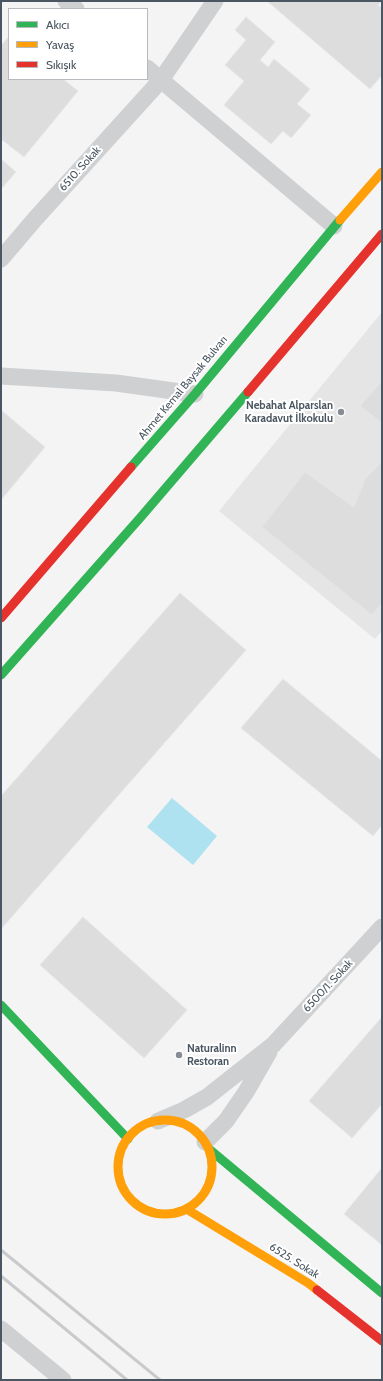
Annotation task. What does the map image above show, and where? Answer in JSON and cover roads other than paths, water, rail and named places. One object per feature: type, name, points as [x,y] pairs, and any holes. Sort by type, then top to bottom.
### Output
[{"type":"street","points":[[66,1],[75,8]]},
{"type":"street","name":"6510. Sokak","points":[[1,259],[35,219],[161,80],[215,1]]},
{"type":"street","points":[[148,69],[334,226]]},
{"type":"street","name":"Ahmet Kemal Baysak Bulvarı","points":[[1,618],[195,394],[334,226],[382,172]]},
{"type":"street","points":[[1,674],[155,500],[306,325],[382,234]]},
{"type":"street","points":[[1,376],[116,383],[195,394]]},
{"type":"street","name":"6500/1. Sokak","points":[[273,1045],[382,927]]},
{"type":"street","points":[[1,1006],[128,1139]]},
{"type":"street","points":[[207,1146],[212,1162],[212,1176],[207,1189],[199,1200],[188,1210],[158,1214],[144,1209],[132,1200],[123,1188],[119,1174],[119,1159],[123,1145],[132,1134],[144,1125],[184,1110],[207,1097],[273,1045]]},
{"type":"street","points":[[207,1146],[246,1092],[273,1045]]},
{"type":"street","points":[[158,1121],[174,1121],[188,1126],[196,1131],[207,1146],[382,1293]]},
{"type":"street","name":"6525. Sokak","points":[[188,1210],[308,1283],[382,1341]]},
{"type":"street","points":[[1,1329],[63,1380]]},
{"type":"water","points":[[172,798],[217,836],[193,865],[147,827]]},
{"type":"railway","points":[[1,1250],[160,1380]]},
{"type":"railway","points":[[1,1276],[127,1380]]},
{"type":"place","name":"Nebahat Alparslan Karadavut İlkokulu","points":[[341,412]]},
{"type":"place","name":"Naturalinn Restoran","points":[[179,1055]]}]
